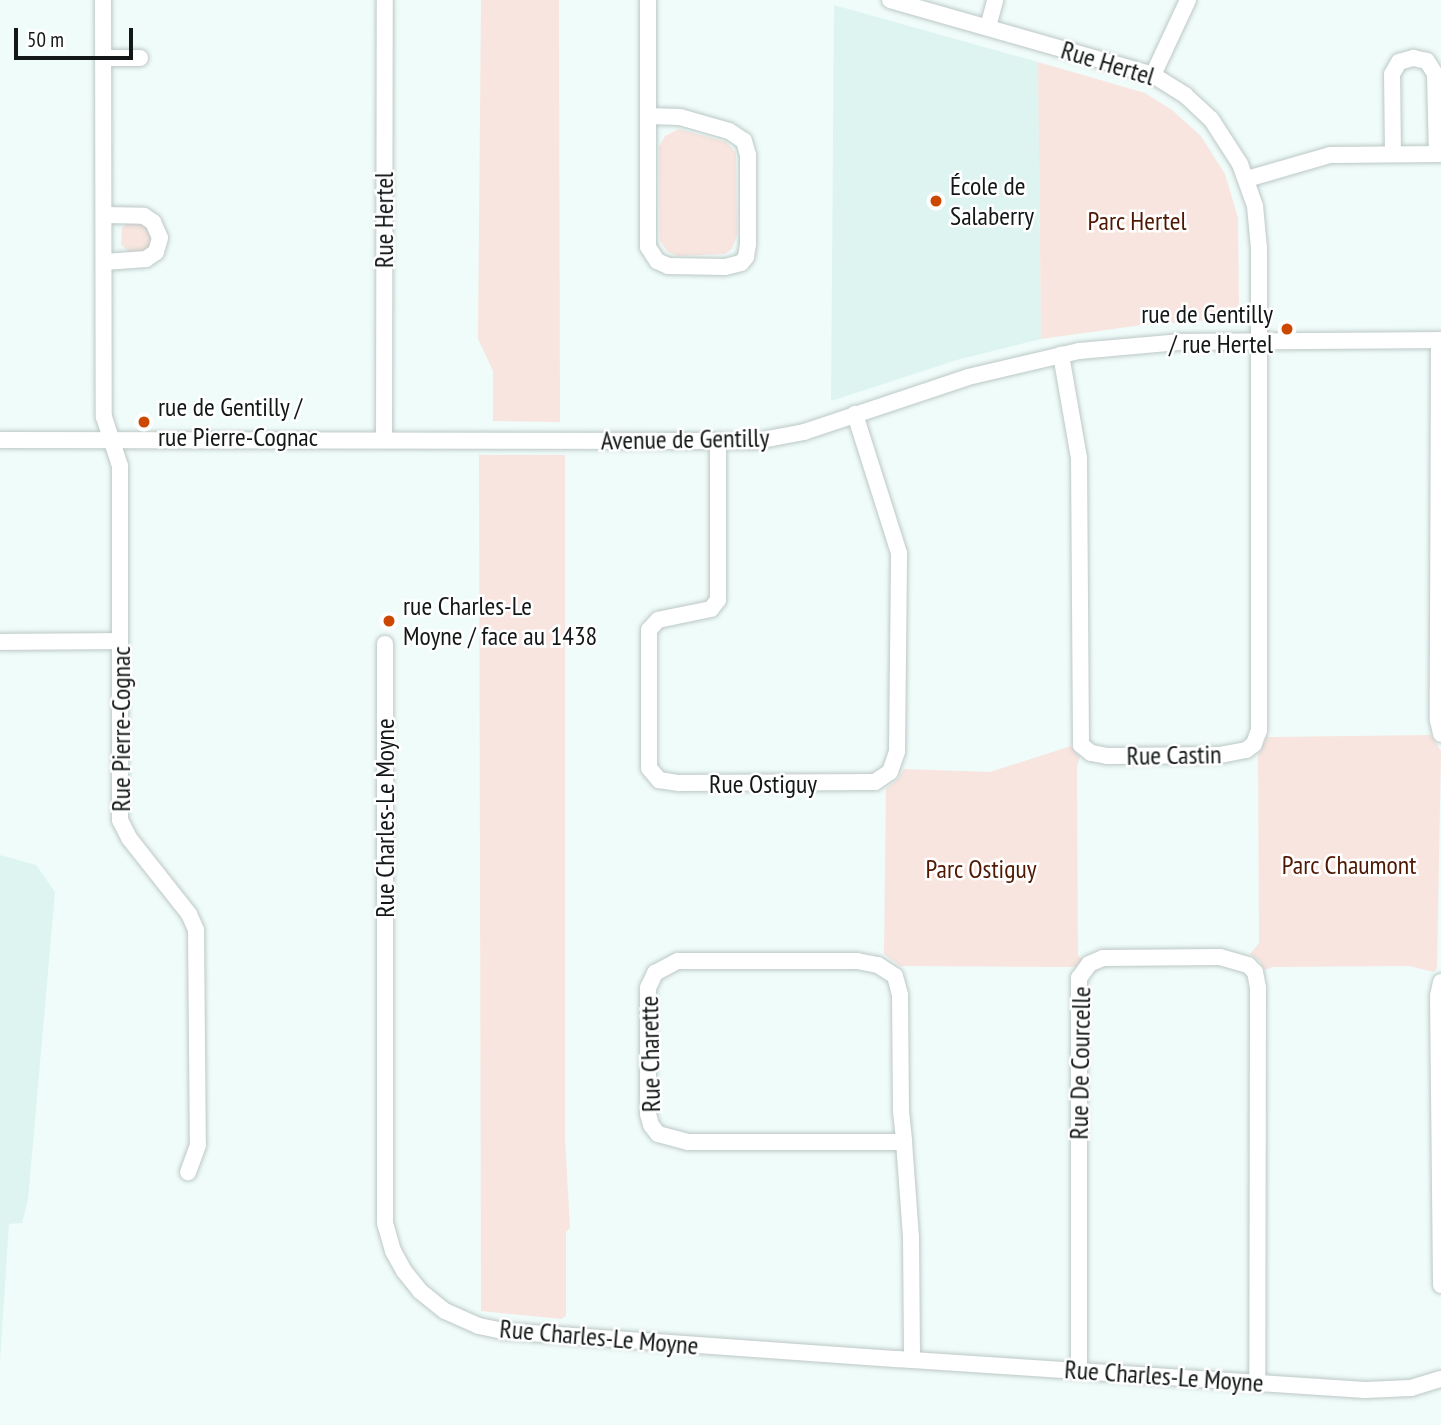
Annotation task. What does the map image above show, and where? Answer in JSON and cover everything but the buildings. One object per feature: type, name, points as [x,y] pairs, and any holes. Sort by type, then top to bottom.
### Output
[{"type":"street","name":"Rue Pierre-Cognac","points":[[103,0],[104,417],[120,466],[120,820],[129,838],[189,914],[196,930],[198,1145],[188,1172]]},
{"type":"street","name":"Rue Hertel","points":[[384,440],[385,0]]},
{"type":"street","points":[[648,0],[646,237],[651,254],[668,266],[725,267],[741,264],[746,257],[748,244],[748,155],[744,141],[729,131],[680,117],[649,116]]},
{"type":"street","name":"Rue Hertel","points":[[890,0],[1153,75],[1185,95],[1211,119],[1227,141],[1247,179],[1259,238],[1258,340]]},
{"type":"street","points":[[988,27],[995,0]]},
{"type":"street","points":[[1153,75],[1188,0]]},
{"type":"street","points":[[103,58],[140,58]]},
{"type":"street","points":[[1247,179],[1330,155],[1439,154],[1435,74],[1427,61],[1413,58],[1399,62],[1392,74],[1394,154]]},
{"type":"street","points":[[105,215],[144,216],[153,222],[160,237],[156,252],[146,260],[105,262]]},
{"type":"street","name":"Avenue de Gentilly","points":[[0,440],[718,441],[786,437],[940,384],[1061,355],[1138,344],[1258,340],[1440,340]]},
{"type":"street","name":"Rue Castin","points":[[1061,355],[1079,458],[1081,745],[1091,754],[1107,756],[1228,755],[1250,747],[1258,735],[1258,340]]},
{"type":"street","points":[[1440,340],[1438,720],[1441,734]]},
{"type":"street","name":"Rue Ostiguy","points":[[718,441],[718,600],[711,609],[658,620],[649,630],[649,768],[659,780],[679,783],[875,782],[890,772],[897,752],[899,553],[855,414]]},
{"type":"street","points":[[0,642],[120,641]]},
{"type":"street","name":"Rue Charles-Le Moyne","points":[[385,644],[384,1211],[390,1242],[404,1271],[420,1291],[446,1311],[491,1329],[912,1360],[1390,1391],[1412,1388],[1441,1379]]},
{"type":"street","name":"Rue De Courcelle","points":[[1079,1370],[1079,978],[1089,964],[1103,958],[1220,957],[1248,965],[1255,972],[1258,988],[1257,1382]]},
{"type":"street","name":"Rue Charette","points":[[904,1142],[688,1143],[658,1134],[648,1114],[648,988],[655,973],[678,961],[857,961],[878,965],[890,971],[898,981],[904,1142],[911,1238],[912,1360]]},
{"type":"street","points":[[1441,982],[1438,996],[1441,1285]]},
{"type":"shaded area","name":"École de Salaberry","points":[[834,5],[1038,62],[1041,339],[957,360],[831,401]]},
{"type":"shaded area","points":[[0,855],[36,865],[55,892],[28,1200],[22,1223],[9,1224],[0,1361]]},
{"type":"green space","points":[[481,0],[559,0],[560,422],[493,421],[493,371],[478,339]]},
{"type":"green space","name":"Parc Hertel","points":[[1038,62],[1145,93],[1172,110],[1201,136],[1225,174],[1238,218],[1239,310],[1233,319],[1142,325],[1041,339]]},
{"type":"green space","points":[[679,129],[726,142],[736,153],[737,235],[732,249],[725,254],[678,256],[668,252],[660,241],[659,147],[665,136]]},
{"type":"green space","points":[[129,222],[146,223],[153,235],[144,252],[131,253],[121,245],[122,228]]},
{"type":"green space","points":[[479,455],[565,455],[565,1137],[570,1228],[566,1232],[566,1316],[561,1319],[481,1311]]},
{"type":"green space","name":"Parc Chaumont","points":[[1431,735],[1441,751],[1437,968],[1434,972],[1409,966],[1274,967],[1264,970],[1260,961],[1250,954],[1259,943],[1258,755],[1267,737]]},
{"type":"green space","name":"Parc Ostiguy","points":[[1071,746],[1080,757],[1077,766],[1078,956],[1083,959],[1076,967],[900,966],[884,954],[886,789],[898,779],[904,769],[990,772]]},
{"type":"place","name":"École de Salaberry","points":[[936,201]]},
{"type":"place","name":"rue de Gentilly / rue Hertel","points":[[1287,329]]},
{"type":"place","name":"rue de Gentilly / rue Pierre-Cognac","points":[[144,422]]},
{"type":"place","name":"rue Charles-Le Moyne / face au 1438","points":[[389,621]]}]
